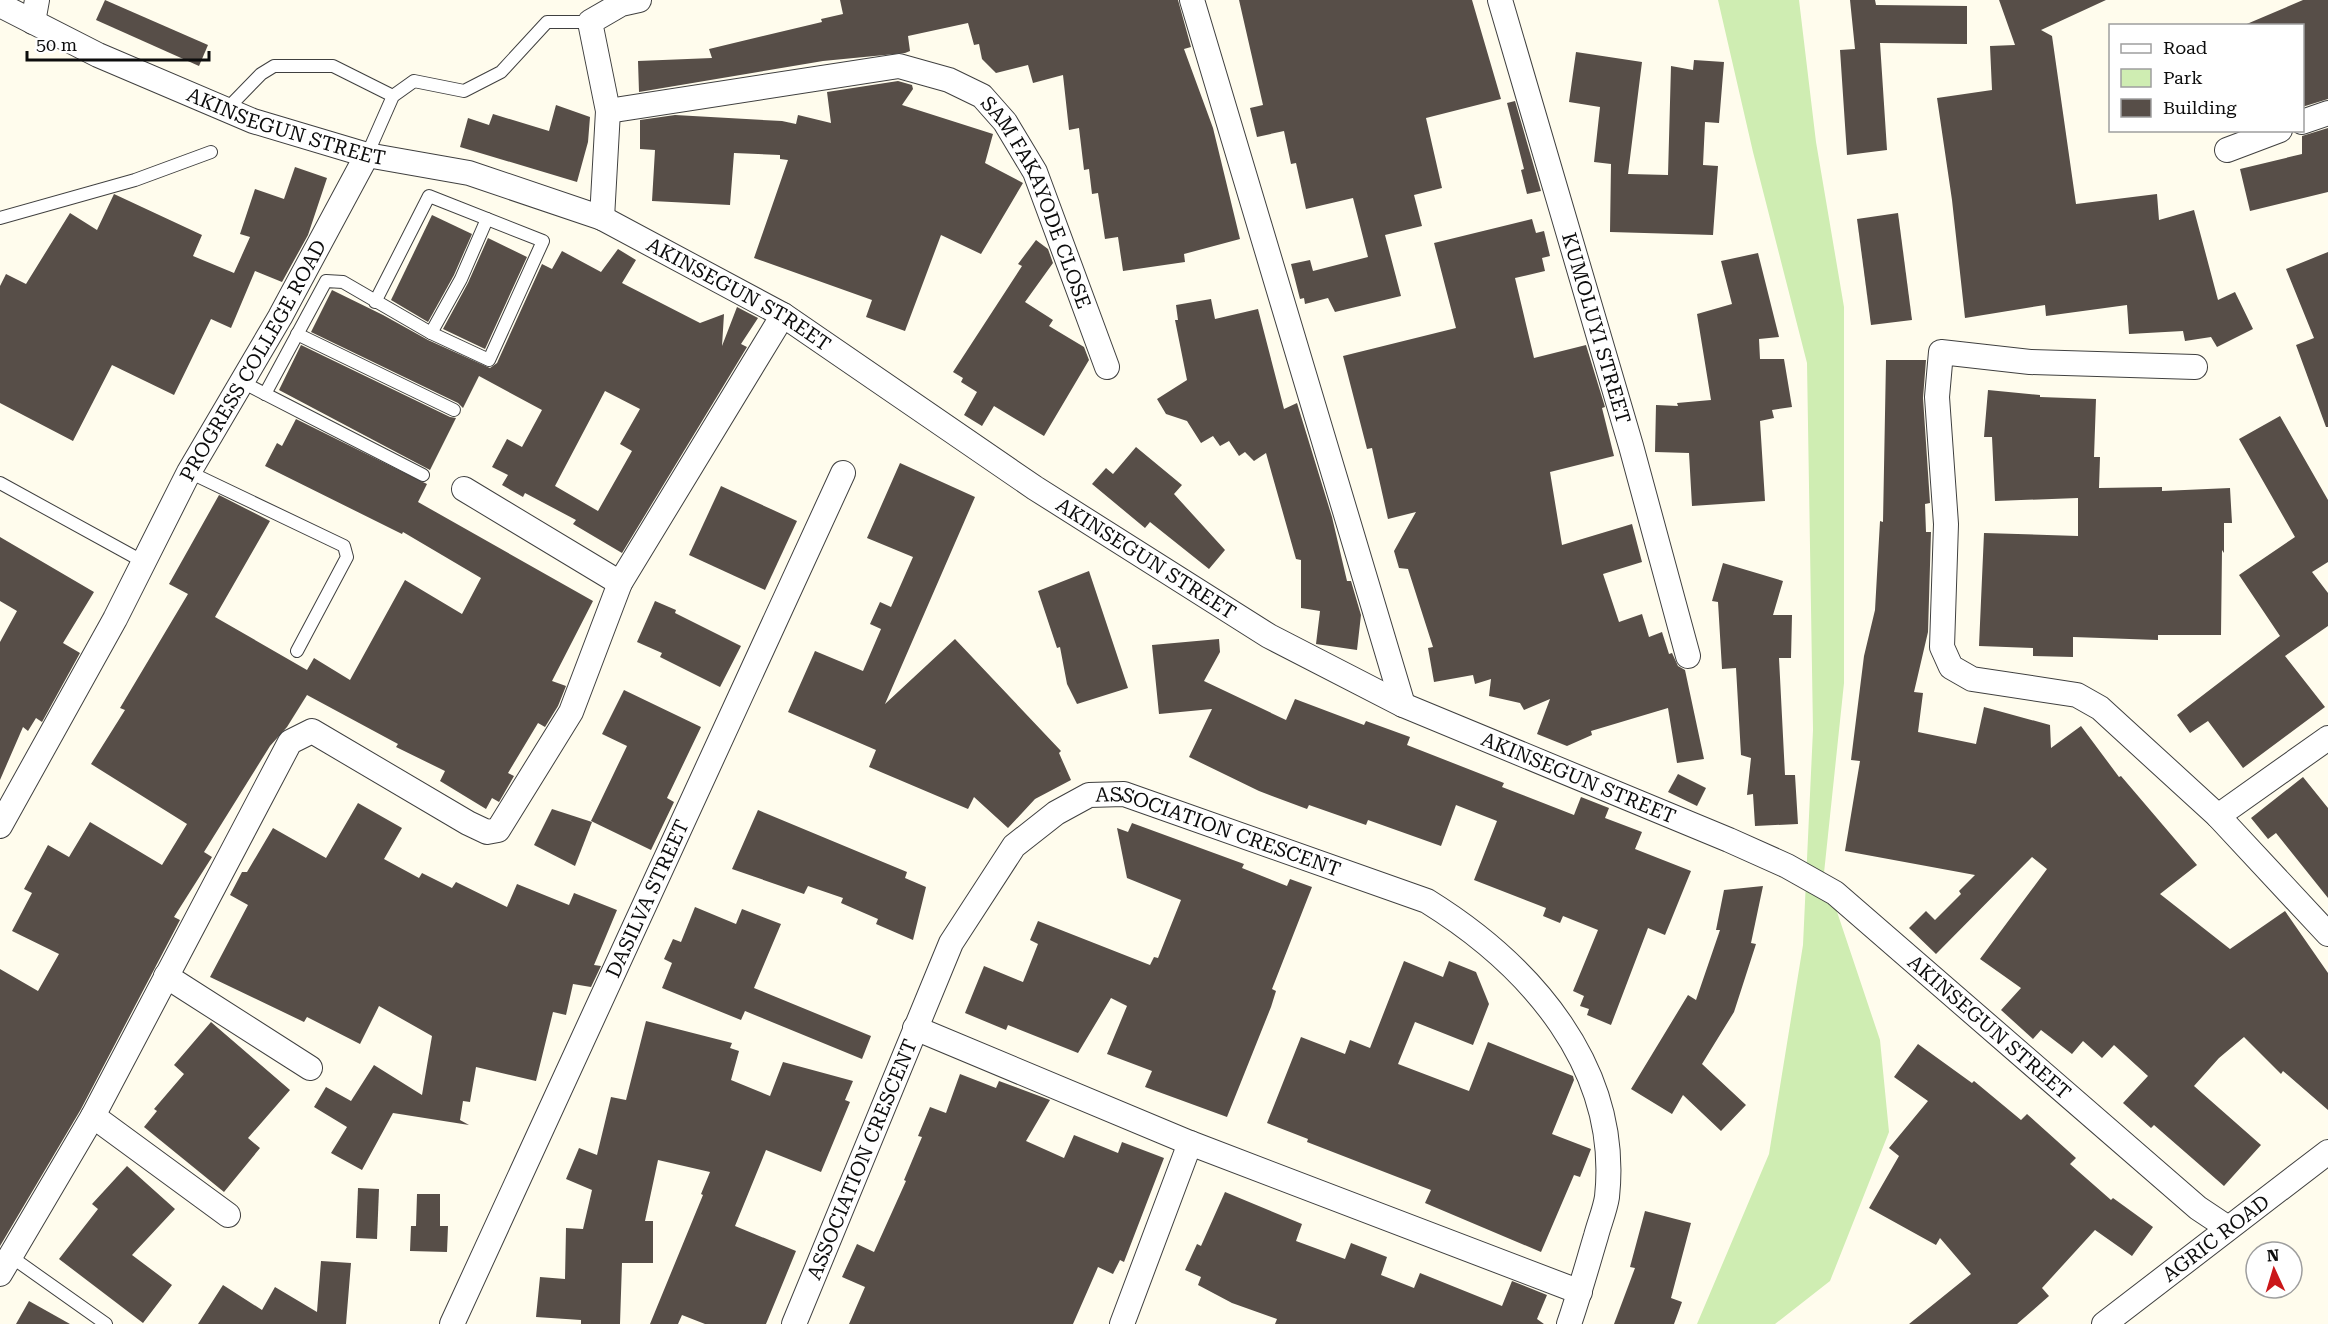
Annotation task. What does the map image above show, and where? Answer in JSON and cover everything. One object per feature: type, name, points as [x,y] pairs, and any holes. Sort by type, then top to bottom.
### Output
[{"type":"street","points":[[602,218],[608,111],[589,11],[639,0]]},
{"type":"street","points":[[1192,0],[1402,705]]},
{"type":"street","name":"KUMOLUYI STREET","points":[[1500,0],[1631,446],[1688,656]]},
{"type":"street","name":"AKINSEGUN STREET","points":[[0,5],[35,11],[98,55],[253,121],[368,155],[469,173],[602,218],[783,315],[1035,488],[1269,636],[1402,705],[1729,840],[1787,866],[1835,892],[2198,1208],[2228,1228]]},
{"type":"street","name":"SAM FAKAYODE CLOSE","points":[[608,111],[899,66],[949,80],[982,96],[1005,122],[1035,172],[1107,367]]},
{"type":"street","points":[[2304,121],[2328,113]]},
{"type":"street","points":[[2227,150],[2275,132]]},
{"type":"street","name":"PROGRESS COLLEGE ROAD","points":[[0,826],[114,620],[189,472],[303,275],[368,155]]},
{"type":"street","points":[[5,1265],[93,1116],[290,742],[312,731],[468,823],[487,832],[498,830],[571,711],[620,583],[783,315]]},
{"type":"street","points":[[2195,367],[2030,362],[1941,352],[1937,397],[1946,525],[1942,647],[1951,667],[1972,679],[2077,695],[2100,708],[2218,816],[2328,934]]},
{"type":"street","name":"DASILVA STREET","points":[[452,1324],[843,473]]},
{"type":"street","points":[[464,489],[620,583]]},
{"type":"street","points":[[2218,816],[2328,738]]},
{"type":"street","name":"ASSOCIATION CRESCENT","points":[[794,1324],[951,943],[1014,846],[1056,813],[1089,795],[1124,794],[1427,901],[1461,922],[1510,964],[1555,1014],[1581,1054],[1600,1108],[1608,1149],[1607,1198],[1569,1324]]},
{"type":"street","points":[[166,976],[310,1068]]},
{"type":"street","points":[[915,1028],[1190,1143],[1580,1292]]},
{"type":"street","points":[[93,1116],[228,1215]]},
{"type":"street","points":[[1122,1324],[1190,1143]]},
{"type":"street","name":"AGRIC ROAD","points":[[2104,1324],[2328,1152]]},
{"type":"lane","points":[[226,110],[261,74],[274,66],[333,66],[393,96],[414,81],[464,91],[501,72],[547,22],[589,11]]},
{"type":"lane","name":"PROGRESS COLLEGE ROAD","points":[[368,155],[393,96]]},
{"type":"lane","points":[[0,218],[135,180],[211,152]]},
{"type":"lane","points":[[266,394],[326,281],[343,282],[375,302],[431,333],[489,360],[543,241],[429,196],[375,302]]},
{"type":"lane","points":[[431,333],[488,219]]},
{"type":"lane","points":[[297,334],[454,410]]},
{"type":"lane","points":[[242,382],[423,476]]},
{"type":"lane","points":[[189,472],[344,546],[347,557],[297,651]]},
{"type":"lane","points":[[0,483],[142,561]]},
{"type":"lane","points":[[5,1265],[106,1324]]},
{"type":"green space","points":[[1718,0],[1799,0],[1816,142],[1844,307],[1844,683],[1824,873],[1880,1040],[1889,1132],[1830,1281],[1775,1324],[1697,1324],[1769,1154],[1803,945],[1813,730],[1807,363],[1753,152]]},
{"type":"building","points":[[105,0],[208,45],[199,66],[96,20]]},
{"type":"building","points":[[840,0],[1178,0],[1191,47],[1184,49],[1213,128],[1240,239],[1184,254],[1185,262],[1123,271],[1118,237],[1105,239],[1098,193],[1092,194],[1089,169],[1084,170],[1079,128],[1069,130],[1063,75],[1033,83],[1028,65],[996,73],[982,59],[979,44],[974,45],[968,23],[908,36],[910,51],[905,53],[823,61],[639,92],[638,61],[712,58],[709,49],[822,22],[821,19],[843,14]]},
{"type":"building","points":[[1239,0],[1472,0],[1501,99],[1426,118],[1442,188],[1414,195],[1422,226],[1385,235],[1401,296],[1335,312],[1328,298],[1305,304],[1304,298],[1300,299],[1291,264],[1310,260],[1313,271],[1368,257],[1353,198],[1306,209],[1296,163],[1291,164],[1284,131],[1257,137],[1250,108],[1263,105]]},
{"type":"building","points":[[1850,0],[1875,0],[1876,5],[1967,6],[1967,44],[1880,43],[1887,150],[1847,155],[1840,50],[1855,49]]},
{"type":"building","points":[[1999,0],[2106,0],[2041,30],[2052,36],[2076,204],[2157,194],[2159,220],[2194,210],[2218,300],[2235,292],[2253,329],[2217,347],[2211,337],[2185,341],[2183,331],[2129,334],[2127,305],[2046,316],[2045,305],[1965,318],[1952,200],[1937,98],[1992,90],[1990,46],[2015,45]]},
{"type":"building","points":[[2303,0],[2328,0],[2328,99],[2304,106],[2304,24],[2247,24]]},
{"type":"building","points":[[1576,52],[1642,62],[1628,174],[1668,175],[1671,66],[1693,70],[1694,60],[1724,62],[1719,123],[1705,122],[1703,165],[1718,166],[1713,235],[1610,232],[1611,164],[1594,162],[1600,107],[1569,102]]},
{"type":"building","points":[[898,81],[912,85],[913,89],[902,105],[993,134],[985,163],[1023,183],[981,254],[941,235],[905,331],[866,317],[872,300],[754,258],[788,160],[780,159],[780,155],[734,153],[730,205],[652,201],[655,150],[640,149],[640,120],[675,115],[782,121],[796,124],[798,115],[831,123],[827,92]]},
{"type":"building","points":[[1515,101],[1541,191],[1527,194],[1521,170],[1524,169],[1507,103]]},
{"type":"building","points":[[556,105],[590,117],[588,142],[577,182],[460,147],[468,118],[489,125],[493,114],[549,131]]},
{"type":"building","points":[[2328,128],[2328,192],[2250,211],[2240,169],[2302,154],[2302,136]]},
{"type":"building","points":[[295,167],[327,178],[308,235],[282,282],[255,271],[231,328],[211,319],[174,395],[112,365],[73,441],[0,403],[0,286],[6,274],[26,284],[70,213],[97,230],[114,194],[202,235],[193,256],[234,273],[250,237],[240,234],[255,189],[284,199]]},
{"type":"building","points":[[1898,213],[1912,320],[1871,325],[1857,219]]},
{"type":"building","points":[[432,215],[472,234],[454,275],[428,322],[391,300]]},
{"type":"building","points":[[1532,219],[1536,233],[1544,231],[1550,256],[1542,258],[1545,271],[1515,278],[1534,358],[1586,345],[1605,407],[1602,408],[1614,456],[1550,472],[1562,545],[1632,524],[1642,562],[1603,574],[1619,622],[1642,614],[1649,637],[1662,632],[1669,654],[1672,653],[1678,666],[1685,670],[1704,759],[1677,763],[1668,708],[1591,731],[1592,735],[1567,746],[1537,734],[1550,699],[1524,710],[1520,703],[1489,696],[1491,679],[1475,684],[1473,675],[1434,682],[1428,648],[1433,647],[1408,569],[1399,568],[1394,551],[1416,512],[1388,519],[1372,448],[1367,449],[1343,356],[1456,328],[1434,243]]},
{"type":"building","points":[[488,238],[527,257],[485,349],[443,329],[468,283]]},
{"type":"building","points":[[1036,240],[1048,249],[1053,263],[1025,302],[1053,320],[1049,326],[1084,347],[1089,360],[1044,436],[994,406],[982,426],[964,415],[977,392],[961,382],[963,378],[953,372],[1022,266],[1018,264]]},
{"type":"building","points":[[618,249],[636,260],[622,283],[700,323],[724,314],[722,346],[737,307],[758,318],[741,344],[747,347],[622,553],[573,524],[576,520],[525,493],[523,497],[502,485],[508,475],[492,467],[507,439],[522,447],[542,410],[479,376],[463,408],[458,403],[311,332],[332,290],[428,340],[490,368],[497,363],[542,264],[552,269],[562,251],[601,272]],"holes":[[[605,391],[640,409],[620,444],[632,451],[598,511],[555,486]]]},
{"type":"building","points":[[2328,252],[2328,427],[2326,427],[2296,345],[2314,338],[2286,269]]},
{"type":"building","points":[[1758,253],[1779,337],[1759,339],[1760,359],[1784,359],[1792,407],[1772,410],[1774,418],[1760,421],[1765,501],[1692,506],[1689,453],[1655,452],[1656,405],[1678,406],[1677,403],[1711,400],[1697,314],[1732,304],[1721,261]]},
{"type":"building","points":[[1211,299],[1215,319],[1258,309],[1284,409],[1297,403],[1332,517],[1347,581],[1351,581],[1361,615],[1357,650],[1316,644],[1320,611],[1301,608],[1301,560],[1296,559],[1266,453],[1254,461],[1245,452],[1239,456],[1229,441],[1220,446],[1213,436],[1201,443],[1187,421],[1166,414],[1157,399],[1187,380],[1175,320],[1178,320],[1176,305]]},
{"type":"building","points":[[301,345],[456,418],[430,470],[279,390]]},
{"type":"building","points":[[1886,360],[1926,360],[1923,398],[1930,503],[1925,504],[1926,532],[1931,532],[1928,632],[1914,692],[1923,693],[1918,732],[1976,744],[1984,707],[2050,725],[2051,748],[2081,726],[2119,777],[2121,776],[2197,865],[2160,894],[2230,949],[2285,911],[2328,973],[2328,1110],[2283,1071],[2281,1074],[2244,1037],[2219,1058],[2194,1086],[2261,1145],[2224,1186],[2154,1125],[2151,1128],[2123,1103],[2148,1076],[2114,1045],[2102,1058],[2083,1041],[2072,1054],[2041,1030],[2033,1039],[2001,1010],[2021,988],[1980,959],[2047,869],[2032,857],[1936,954],[1909,928],[1926,911],[1935,920],[1961,894],[1959,891],[1975,875],[1845,851],[1860,761],[1851,760],[1864,656],[1875,610],[1880,521],[1883,522]]},
{"type":"building","points":[[1988,390],[2040,395],[2040,397],[2096,399],[2094,457],[2100,457],[2099,488],[2162,487],[2162,491],[2230,488],[2232,523],[2224,523],[2224,553],[2222,550],[2221,635],[2158,635],[2158,640],[2073,637],[2073,657],[2033,656],[2033,648],[1979,646],[1984,533],[2078,536],[2078,498],[1995,501],[1992,437],[1984,437]]},
{"type":"building","points":[[2280,416],[2328,500],[2328,562],[2312,572],[2328,593],[2328,626],[2285,656],[2325,707],[2243,768],[2208,721],[2190,733],[2177,715],[2280,636],[2239,575],[2295,537],[2239,439]]},
{"type":"building","points":[[296,419],[427,484],[418,502],[593,601],[552,681],[566,686],[558,706],[545,727],[538,723],[508,773],[514,776],[499,802],[492,798],[486,809],[440,781],[445,771],[396,747],[398,744],[307,695],[287,727],[270,746],[204,852],[212,857],[174,917],[180,920],[81,1109],[0,1246],[0,969],[38,991],[59,954],[12,931],[32,893],[24,889],[48,845],[69,857],[90,822],[162,865],[187,824],[91,764],[125,710],[120,708],[188,594],[169,584],[219,495],[270,521],[215,617],[307,670],[314,658],[350,680],[405,580],[462,614],[481,578],[403,532],[402,534],[265,466],[277,443],[282,446]]},
{"type":"building","points":[[1136,447],[1182,485],[1174,494],[1225,550],[1209,569],[1150,522],[1145,528],[1092,484],[1106,468],[1113,474]]},
{"type":"building","points":[[900,463],[975,497],[885,704],[955,639],[1061,751],[1059,753],[1071,780],[1035,799],[1008,828],[974,797],[968,809],[869,767],[876,750],[788,712],[815,651],[863,671],[881,629],[870,624],[880,602],[891,607],[913,557],[867,538]]},
{"type":"building","points":[[721,486],[797,521],[765,590],[689,555]]},
{"type":"building","points":[[0,537],[94,592],[63,643],[80,653],[42,722],[36,718],[28,731],[23,727],[0,780],[0,642],[17,611],[0,601]]},
{"type":"building","points":[[1723,563],[1783,581],[1773,615],[1792,615],[1791,658],[1779,658],[1785,775],[1795,775],[1798,824],[1755,826],[1753,794],[1747,795],[1751,758],[1741,755],[1736,668],[1722,669],[1718,602],[1712,601]]},
{"type":"building","points":[[1089,571],[1128,688],[1077,704],[1067,684],[1060,647],[1057,648],[1038,591]]},
{"type":"building","points":[[655,601],[741,646],[720,687],[660,657],[662,653],[637,642]]},
{"type":"building","points":[[1219,639],[1220,652],[1204,681],[1286,720],[1295,699],[1364,725],[1366,721],[1410,737],[1407,745],[1504,783],[1502,787],[1574,815],[1581,797],[1609,808],[1605,818],[1642,832],[1635,849],[1691,871],[1665,935],[1648,928],[1611,1025],[1587,1015],[1589,1009],[1580,1006],[1584,996],[1573,991],[1598,930],[1563,916],[1560,923],[1543,916],[1546,908],[1474,880],[1497,821],[1456,805],[1441,846],[1368,820],[1366,825],[1309,805],[1307,809],[1259,791],[1189,757],[1212,709],[1159,714],[1152,645]]},
{"type":"building","points":[[624,690],[701,727],[667,798],[674,802],[651,850],[591,821],[627,746],[602,734]]},
{"type":"building","points":[[1678,774],[1706,788],[1697,806],[1668,792]]},
{"type":"building","points":[[2303,777],[2328,808],[2328,898],[2276,833],[2268,839],[2251,818]]},
{"type":"building","points":[[358,803],[402,828],[384,859],[419,878],[422,873],[452,888],[456,882],[507,907],[517,884],[569,905],[574,893],[617,910],[594,965],[601,966],[591,987],[573,984],[566,1015],[553,1012],[536,1081],[476,1067],[470,1102],[463,1101],[460,1120],[469,1125],[393,1113],[362,1170],[331,1153],[347,1127],[314,1107],[326,1087],[351,1101],[374,1065],[422,1095],[432,1036],[379,1006],[360,1044],[307,1017],[304,1022],[210,977],[248,905],[230,895],[242,872],[247,872],[273,828],[326,858]]},
{"type":"building","points":[[552,809],[592,822],[575,866],[534,845]]},
{"type":"building","points":[[758,810],[907,872],[905,878],[926,887],[913,940],[876,924],[878,919],[841,903],[843,898],[808,886],[804,894],[732,869]]},
{"type":"building","points":[[1132,823],[1244,864],[1242,868],[1287,886],[1290,879],[1312,887],[1272,989],[1276,991],[1271,1007],[1227,1117],[1145,1087],[1152,1071],[1107,1054],[1127,1006],[1111,998],[1078,1053],[1008,1025],[1006,1030],[965,1013],[984,966],[1023,982],[1038,944],[1030,940],[1038,921],[1150,965],[1154,957],[1158,958],[1181,900],[1127,878],[1117,828],[1128,832]]},
{"type":"building","points":[[1763,886],[1751,943],[1756,944],[1734,1012],[1702,1064],[1746,1105],[1721,1131],[1683,1095],[1672,1114],[1631,1089],[1688,995],[1696,1000],[1720,930],[1716,930],[1724,890]]},
{"type":"building","points":[[695,907],[736,924],[742,909],[781,924],[754,988],[871,1036],[862,1059],[745,1011],[741,1020],[662,988],[672,963],[664,959],[673,939],[681,942]]},
{"type":"building","points":[[1404,961],[1443,977],[1449,961],[1476,972],[1489,1004],[1473,1045],[1415,1022],[1398,1064],[1469,1091],[1488,1042],[1573,1076],[1574,1080],[1552,1134],[1591,1149],[1580,1177],[1574,1175],[1541,1252],[1425,1203],[1431,1190],[1307,1142],[1308,1139],[1267,1123],[1301,1037],[1345,1054],[1350,1040],[1370,1048]]},
{"type":"building","points":[[646,1021],[732,1043],[730,1048],[739,1051],[731,1080],[770,1096],[783,1062],[853,1081],[845,1100],[850,1102],[821,1172],[766,1150],[735,1226],[796,1251],[766,1324],[705,1324],[682,1315],[678,1324],[650,1324],[703,1195],[701,1194],[710,1172],[658,1160],[645,1221],[653,1221],[653,1263],[622,1263],[620,1324],[581,1324],[581,1320],[536,1317],[540,1277],[565,1279],[566,1228],[583,1229],[592,1190],[566,1179],[579,1148],[597,1155],[611,1097],[626,1100]]},
{"type":"building","points":[[211,1022],[290,1090],[248,1138],[260,1148],[224,1192],[144,1127],[157,1111],[154,1109],[184,1074],[174,1065]]},
{"type":"building","points":[[1918,1044],[1972,1083],[1974,1081],[2021,1120],[2027,1114],[2076,1158],[2070,1164],[2111,1200],[2113,1198],[2153,1227],[2132,1256],[2095,1230],[2042,1288],[2049,1296],[2017,1324],[1909,1324],[1971,1274],[1940,1238],[1936,1245],[1869,1208],[1899,1156],[1889,1148],[1928,1101],[1894,1077]]},
{"type":"building","points":[[960,1074],[996,1088],[999,1081],[1050,1100],[1026,1141],[1064,1158],[1074,1135],[1118,1153],[1122,1142],[1164,1158],[1124,1262],[1120,1260],[1113,1274],[1098,1267],[1073,1324],[849,1324],[865,1287],[842,1277],[857,1244],[874,1252],[906,1181],[904,1180],[922,1137],[918,1136],[930,1107],[946,1113]]},
{"type":"building","points":[[127,1166],[175,1209],[132,1255],[172,1285],[143,1323],[59,1259],[98,1209],[92,1204]]},
{"type":"building","points":[[358,1188],[379,1189],[377,1239],[356,1238]]},
{"type":"building","points":[[1225,1192],[1302,1224],[1296,1241],[1345,1259],[1351,1243],[1387,1257],[1381,1275],[1414,1288],[1420,1273],[1502,1306],[1512,1281],[1547,1295],[1537,1319],[1544,1324],[1275,1324],[1277,1319],[1232,1303],[1198,1285],[1201,1277],[1185,1270],[1197,1244],[1201,1246]]},
{"type":"building","points":[[417,1194],[440,1194],[440,1226],[448,1226],[447,1252],[410,1251],[411,1226],[416,1226]]},
{"type":"building","points":[[1645,1211],[1691,1223],[1671,1298],[1682,1302],[1674,1324],[1614,1324],[1635,1268],[1630,1267]]},
{"type":"building","points":[[321,1261],[351,1263],[346,1324],[198,1324],[223,1285],[262,1310],[275,1287],[317,1312]]},
{"type":"building","points":[[29,1301],[70,1324],[16,1324]]}]
